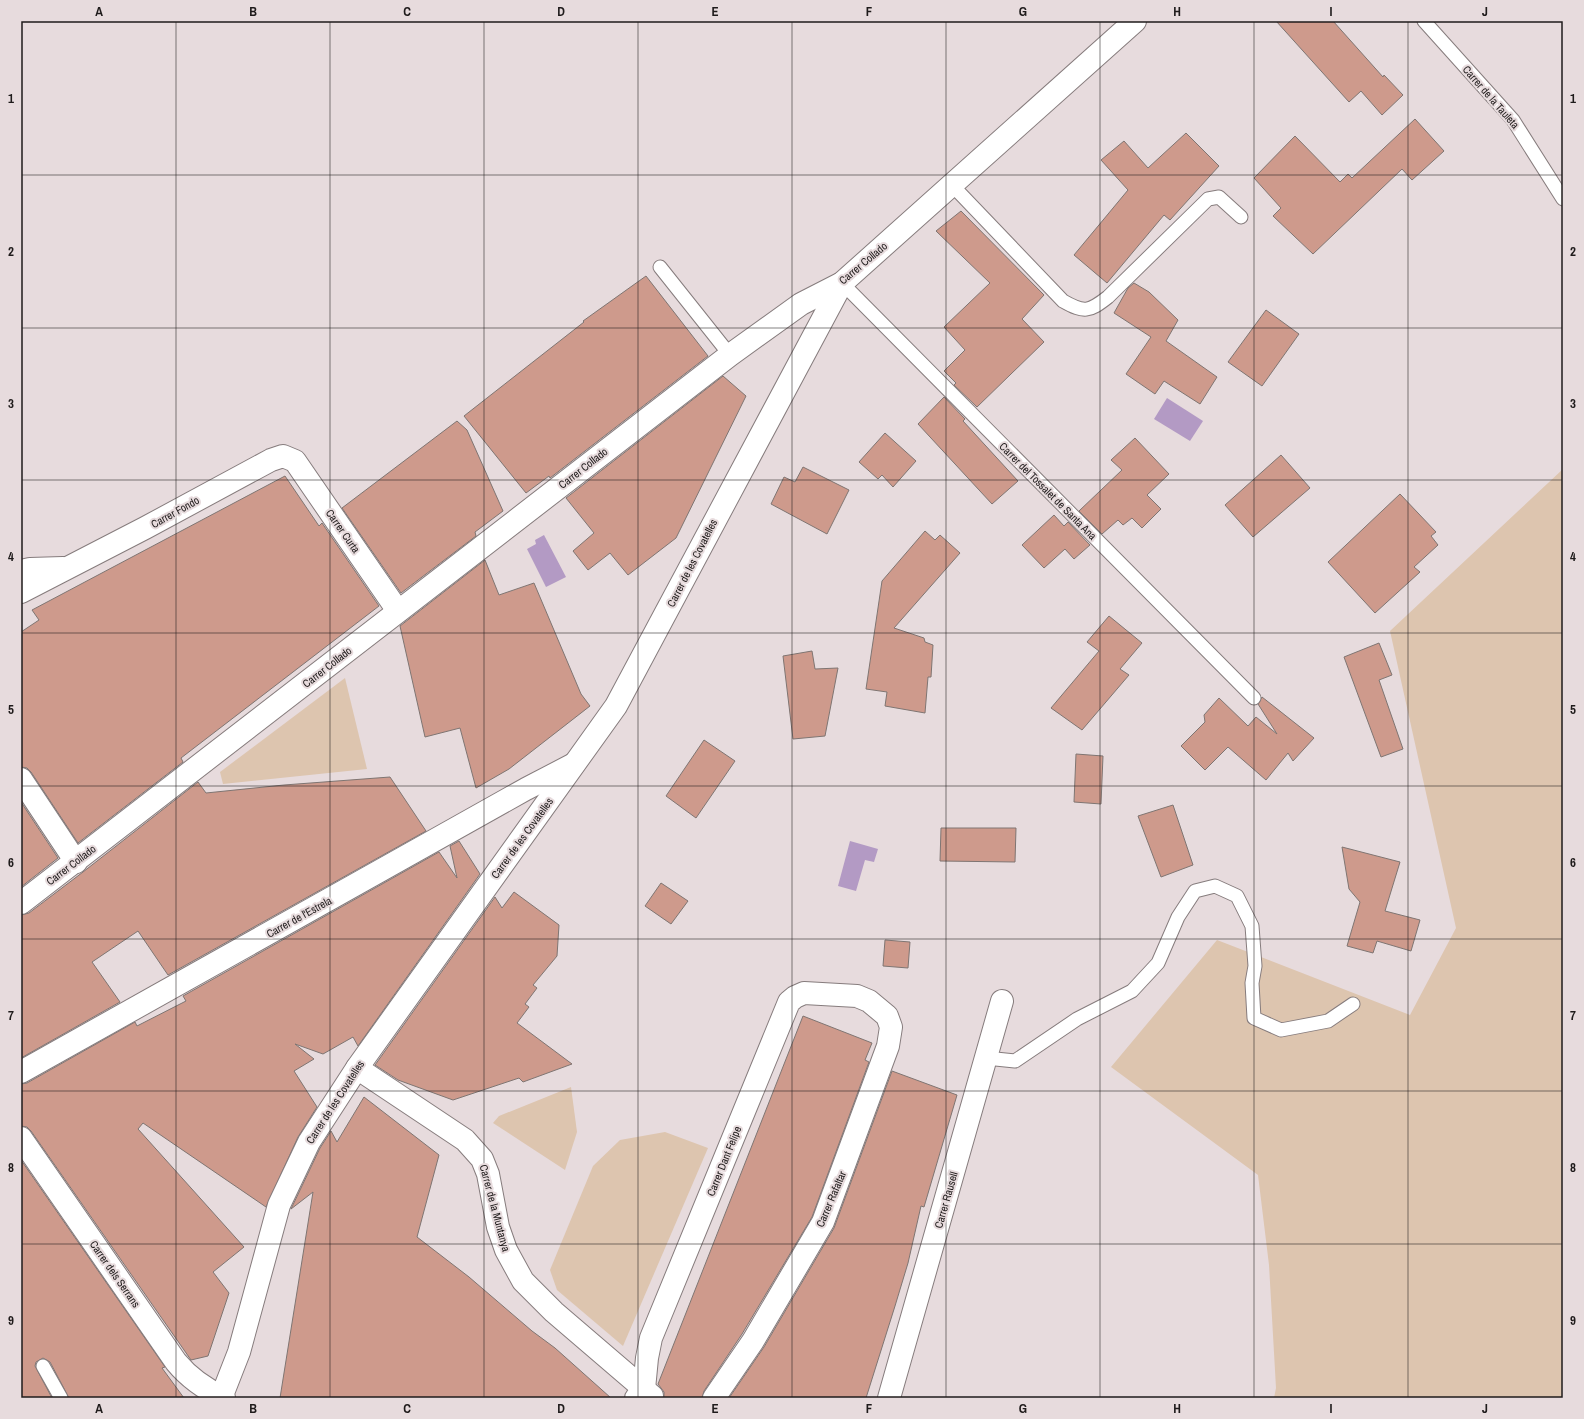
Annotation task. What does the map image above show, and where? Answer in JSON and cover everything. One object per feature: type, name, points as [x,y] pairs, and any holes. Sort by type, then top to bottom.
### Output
[{"type":"street","name":"Carrer Collado","points":[[21,903],[730,355],[802,304],[842,283],[1135,21]]},
{"type":"street","name":"Carrer de les Covatelles","points":[[222,1398],[239,1352],[279,1205],[309,1142],[357,1068],[577,762],[627,689],[709,529],[842,283]]},
{"type":"street","name":"Carrer Curta","points":[[283,456],[295,461],[398,612]]},
{"type":"street","name":"Carrer Fondo","points":[[21,592],[145,528],[271,460],[283,456]]},
{"type":"street","points":[[21,571],[30,569],[68,568]]},
{"type":"street","name":"Carrer de l'Estrela","points":[[21,1072],[526,789],[577,762]]},
{"type":"street","points":[[21,779],[76,862]]},
{"type":"street","name":"Carrer Dant Felipe","points":[[645,1395],[647,1358],[651,1338],[790,1002],[795,997],[804,993],[857,996]]},
{"type":"street","name":"Carrer Rafaltar","points":[[714,1398],[754,1341],[823,1222],[888,1046],[891,1027],[887,1016],[869,1001],[857,996]]},
{"type":"street","name":"Carrer Rausell","points":[[889,1398],[1002,1001]]},
{"type":"street","name":"Carrer de la Muntanya","points":[[357,1068],[465,1140],[474,1149],[482,1159],[488,1174],[498,1227],[506,1250],[523,1281],[554,1312],[645,1395]]},
{"type":"street","name":"Carrer dels Serrans","points":[[21,1138],[176,1362],[187,1375],[222,1398]]},
{"type":"lane","name":"Carrer de la Tauleta","points":[[1424,21],[1513,120],[1563,199]]},
{"type":"lane","points":[[952,185],[1063,301],[1076,308],[1086,310],[1096,307],[1108,297],[1208,200],[1219,197],[1241,217]]},
{"type":"lane","points":[[660,267],[730,355]]},
{"type":"lane","name":"Carrer del Tossalet de Santa Ana","points":[[842,283],[1254,698]]},
{"type":"lane","points":[[986,1058],[1015,1061],[1077,1019],[1132,991],[1158,963],[1178,917],[1195,891],[1215,886],[1237,896],[1252,926],[1255,966],[1252,983],[1254,1018],[1280,1030],[1328,1021],[1353,1004]]},
{"type":"lane","points":[[43,1366],[61,1398]]},
{"type":"shaded area","points":[[1167,398],[1203,421],[1190,441],[1154,419]]},
{"type":"shaded area","points":[[1563,469],[1563,1398],[1274,1398],[1276,1388],[1269,1265],[1258,1175],[1111,1067],[1217,940],[1410,1015],[1456,928],[1390,631]]},
{"type":"shaded area","points":[[544,535],[566,577],[546,587],[527,549],[536,544],[535,540]]},
{"type":"shaded area","points":[[345,678],[367,769],[223,784],[220,772]]},
{"type":"shaded area","points":[[850,841],[878,849],[874,862],[865,860],[856,891],[838,886]]},
{"type":"shaded area","points":[[571,1087],[577,1132],[565,1170],[493,1123],[499,1116]]},
{"type":"shaded area","points":[[665,1132],[708,1148],[623,1346],[557,1290],[550,1270],[593,1166],[620,1140]]},
{"type":"building","points":[[1276,21],[1333,21],[1383,77],[1384,75],[1403,95],[1382,115],[1361,91],[1349,102]]},
{"type":"building","points":[[1415,119],[1444,151],[1412,180],[1402,169],[1313,254],[1273,216],[1281,208],[1254,178],[1295,136],[1340,182],[1348,174],[1352,178]]},
{"type":"building","points":[[1186,133],[1219,166],[1170,220],[1164,215],[1107,283],[1074,255],[1128,190],[1101,160],[1124,141],[1148,168]]},
{"type":"building","points":[[961,211],[1044,295],[1022,319],[1044,342],[977,407],[954,385],[956,383],[944,371],[965,350],[944,327],[990,283],[936,231]]},
{"type":"building","points":[[646,276],[708,356],[550,478],[549,476],[526,493],[464,416],[584,322],[583,321]]},
{"type":"building","points":[[1134,283],[1149,292],[1178,320],[1166,341],[1217,377],[1200,404],[1164,381],[1155,394],[1126,374],[1151,337],[1114,313],[1128,288]]},
{"type":"building","points":[[1266,310],[1299,334],[1262,386],[1228,362]]},
{"type":"building","points":[[723,376],[746,396],[676,538],[628,575],[610,553],[588,570],[573,551],[594,533],[566,498]]},
{"type":"building","points":[[944,397],[965,419],[963,421],[1018,481],[992,504],[918,424]]},
{"type":"building","points":[[457,421],[467,430],[503,511],[475,532],[476,536],[401,593],[342,508]]},
{"type":"building","points":[[885,433],[916,461],[893,487],[882,475],[878,479],[859,462]]},
{"type":"building","points":[[1135,438],[1169,474],[1147,495],[1161,509],[1142,528],[1132,518],[1123,525],[1118,520],[1102,534],[1079,511],[1122,470],[1111,460]]},
{"type":"building","points":[[1281,455],[1310,488],[1253,537],[1225,505]]},
{"type":"building","points":[[803,467],[849,490],[827,534],[771,504],[784,477],[795,482]]},
{"type":"building","points":[[285,476],[319,526],[322,523],[379,606],[181,758],[183,762],[78,843],[31,772],[27,768],[21,767],[21,632],[39,620],[32,610]]},
{"type":"building","points":[[1400,494],[1436,532],[1431,536],[1438,545],[1414,567],[1420,572],[1375,613],[1328,562]]},
{"type":"building","points":[[1054,515],[1064,526],[1068,522],[1090,545],[1074,559],[1065,549],[1044,568],[1022,545]]},
{"type":"building","points":[[925,531],[935,540],[940,535],[960,553],[894,628],[924,638],[925,642],[933,645],[931,677],[928,677],[925,713],[885,706],[887,692],[866,689],[882,581]]},
{"type":"building","points":[[485,560],[499,595],[534,583],[581,694],[590,706],[509,769],[476,788],[460,728],[425,737],[400,626]]},
{"type":"building","points":[[1109,616],[1142,643],[1120,669],[1129,675],[1082,730],[1051,708],[1099,651],[1087,642]]},
{"type":"building","points":[[1379,643],[1392,675],[1379,680],[1403,749],[1381,757],[1344,657]]},
{"type":"building","points":[[812,651],[815,669],[838,668],[825,736],[793,739],[783,656]]},
{"type":"building","points":[[1262,697],[1314,738],[1293,761],[1288,753],[1266,780],[1228,747],[1205,770],[1181,746],[1205,722],[1204,715],[1219,698],[1248,726],[1256,717],[1277,734],[1258,704]]},
{"type":"building","points":[[704,740],[735,761],[696,818],[666,796]]},
{"type":"building","points":[[1076,754],[1103,756],[1101,804],[1074,802]]},
{"type":"building","points":[[390,777],[426,831],[168,975],[138,931],[92,962],[120,1002],[21,1058],[21,915],[29,913],[198,782],[206,793],[284,785]]},
{"type":"building","points":[[21,802],[58,858],[21,887]]},
{"type":"building","points":[[1173,805],[1193,865],[1161,877],[1138,816]]},
{"type":"building","points":[[941,828],[1016,828],[1015,862],[940,861]]},
{"type":"building","points":[[459,841],[480,874],[358,1046],[353,1037],[323,1054],[295,1044],[314,1059],[294,1071],[317,1107],[298,1137],[266,1207],[143,1123],[138,1129],[244,1247],[213,1272],[229,1293],[208,1356],[191,1360],[31,1131],[27,1127],[21,1126],[21,1084],[27,1083],[135,1022],[137,1026],[186,1001],[183,996],[439,852],[457,878],[450,846]]},
{"type":"building","points":[[1342,847],[1400,862],[1385,911],[1420,920],[1411,951],[1377,941],[1373,953],[1347,946],[1360,902],[1349,889]]},
{"type":"building","points":[[661,883],[688,901],[671,924],[645,906]]},
{"type":"building","points":[[514,892],[559,925],[557,956],[533,985],[537,988],[525,1004],[529,1007],[517,1023],[572,1064],[523,1082],[519,1078],[453,1100],[398,1080],[375,1065],[495,897],[502,908]]},
{"type":"building","points":[[885,940],[910,942],[908,968],[883,966]]},
{"type":"building","points":[[803,1016],[872,1043],[865,1060],[869,1062],[812,1217],[742,1334],[704,1391],[702,1398],[664,1398],[664,1392],[658,1384]]},
{"type":"building","points":[[892,1071],[957,1095],[924,1207],[921,1206],[908,1263],[866,1398],[729,1398],[764,1347],[834,1228]]},
{"type":"building","points":[[364,1097],[439,1155],[417,1237],[469,1277],[532,1331],[555,1348],[611,1398],[280,1398],[313,1192],[291,1209],[320,1148],[331,1131],[337,1142]]},
{"type":"building","points":[[21,1160],[165,1367],[162,1368],[184,1398],[69,1398],[50,1362],[43,1358],[36,1362],[35,1366],[52,1398],[21,1398]]}]
